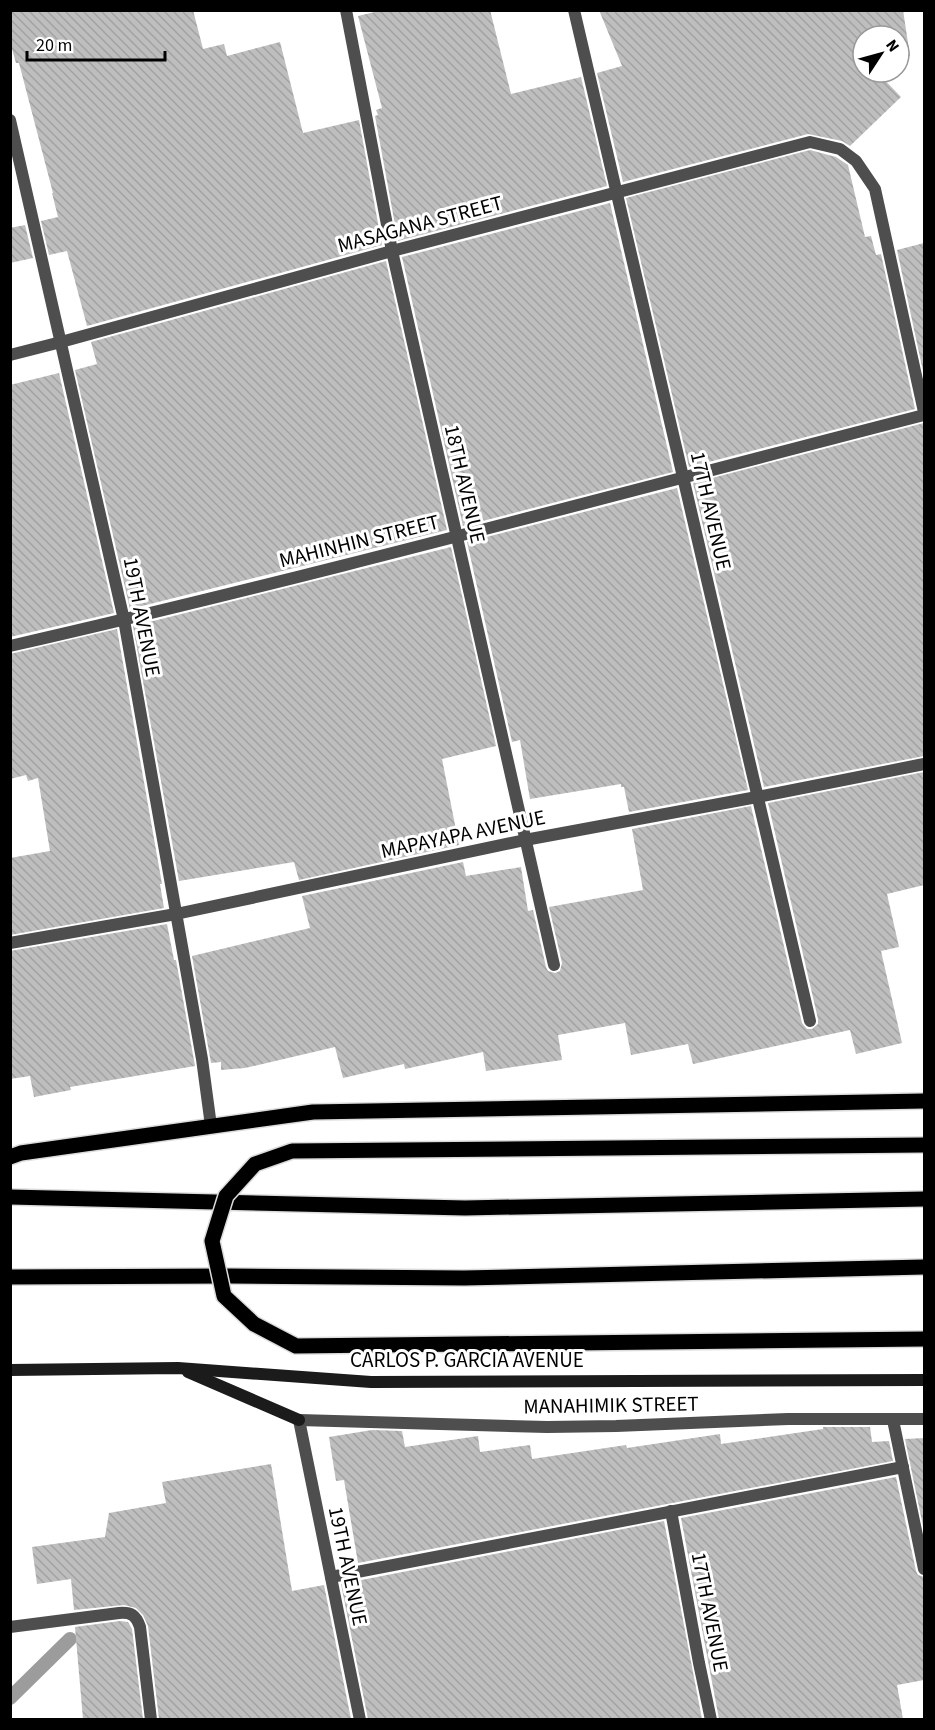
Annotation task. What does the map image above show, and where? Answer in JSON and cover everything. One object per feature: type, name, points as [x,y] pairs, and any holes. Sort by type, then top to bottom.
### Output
[{"type":"main road","points":[[10,1157],[21,1152],[314,1112],[924,1101]]},
{"type":"main road","points":[[924,1145],[291,1151],[255,1164],[226,1196],[212,1241],[224,1296],[254,1324],[296,1346],[924,1339]]},
{"type":"main road","points":[[10,1197],[465,1208],[924,1199]]},
{"type":"main road","points":[[10,1277],[464,1278],[924,1266]]},
{"type":"main road","points":[[178,1368],[299,1420]]},
{"type":"main road","name":"CARLOS P. GARCIA AVENUE","points":[[10,1370],[178,1368],[371,1382],[924,1380]]},
{"type":"street","name":"18TH AVENUE","points":[[346,10],[392,251],[554,965]]},
{"type":"street","name":"17TH AVENUE","points":[[574,10],[810,1020]]},
{"type":"street","name":"19TH AVENUE","points":[[10,120],[124,620],[202,1059],[211,1126]]},
{"type":"street","name":"MASAGANA STREET","points":[[10,355],[392,251],[810,142],[840,149],[856,161],[875,189],[924,413]]},
{"type":"street","name":"MAHINHIN STREET","points":[[10,646],[124,620],[457,536],[924,413]]},
{"type":"street","name":"MAPAYAPA AVENUE","points":[[10,943],[176,914],[525,840],[924,764]]},
{"type":"street","name":"MANAHIMIK STREET","points":[[299,1420],[547,1427],[788,1419],[924,1419]]},
{"type":"street","name":"19TH AVENUE","points":[[299,1420],[360,1719]]},
{"type":"street","points":[[893,1420],[924,1569]]},
{"type":"street","points":[[331,1577],[903,1467]]},
{"type":"street","name":"17TH AVENUE","points":[[671,1511],[711,1719]]},
{"type":"street","points":[[10,1627],[127,1612],[133,1614],[138,1619],[140,1627],[151,1719]]},
{"type":"building","points":[[10,10],[193,10],[203,49],[224,44],[227,56],[280,42],[303,133],[359,120],[382,245],[87,326],[67,251],[49,255],[41,221],[58,217],[19,63],[16,63],[10,42]]},
{"type":"building","points":[[383,10],[490,10],[511,94],[581,77],[607,186],[398,241],[375,116],[378,115],[376,110],[382,108],[358,16]]},
{"type":"building","points":[[599,10],[903,10],[905,24],[851,24],[851,84],[889,84],[901,97],[850,146],[842,141],[808,134],[623,182],[597,73],[622,66]]},
{"type":"building","points":[[810,150],[836,157],[848,165],[865,237],[871,236],[876,255],[881,254],[915,409],[689,467],[626,198]]},
{"type":"building","points":[[610,203],[673,472],[463,526],[402,257]]},
{"type":"building","points":[[25,225],[33,258],[10,263],[10,228]]},
{"type":"building","points":[[924,243],[924,376],[897,250]]},
{"type":"building","points":[[386,261],[447,530],[130,609],[75,370],[97,364],[91,342]]},
{"type":"building","points":[[59,373],[114,613],[10,637],[10,385]]},
{"type":"building","points":[[924,423],[924,756],[764,787],[693,483]]},
{"type":"building","points":[[677,488],[748,790],[629,812],[624,787],[621,787],[621,784],[530,799],[520,740],[512,742],[467,542]]},
{"type":"building","points":[[451,547],[496,746],[442,759],[459,845],[299,880],[294,862],[179,881],[133,626]]},
{"type":"building","points":[[117,629],[162,884],[160,884],[164,908],[10,935],[10,858],[50,851],[38,778],[28,781],[26,775],[10,779],[10,654]]},
{"type":"building","points":[[924,772],[924,885],[887,894],[899,947],[881,951],[902,1043],[856,1054],[850,1030],[693,1064],[688,1044],[631,1055],[625,1023],[558,1035],[562,1060],[486,1071],[483,1052],[405,1069],[404,1064],[343,1078],[335,1047],[245,1068],[221,1070],[221,1062],[211,1063],[192,956],[310,928],[302,896],[463,862],[466,876],[521,867],[528,911],[533,910],[546,967],[548,971],[555,973],[560,971],[562,963],[549,907],[643,890],[632,829],[751,806],[802,1023],[807,1029],[812,1029],[818,1024],[818,1019],[768,803]]},
{"type":"building","points":[[167,924],[174,960],[176,960],[195,1066],[70,1087],[71,1090],[34,1097],[30,1076],[10,1079],[10,951]]},
{"type":"building","points":[[823,1427],[870,1427],[872,1442],[889,1441],[893,1461],[358,1563],[344,1480],[336,1481],[329,1437],[372,1430],[402,1431],[405,1447],[478,1436],[480,1452],[530,1445],[532,1459],[720,1434],[721,1444],[823,1429]]},
{"type":"building","points":[[924,1438],[924,1531],[905,1439]]},
{"type":"building","points":[[271,1464],[292,1591],[324,1585],[351,1719],[159,1719],[148,1626],[143,1615],[136,1608],[124,1605],[74,1610],[71,1579],[37,1584],[32,1547],[105,1537],[109,1513],[166,1503],[162,1482]]},
{"type":"building","points":[[896,1477],[916,1571],[918,1575],[924,1577],[924,1680],[897,1685],[903,1719],[719,1719],[681,1518]]},
{"type":"building","points":[[664,1521],[702,1719],[368,1719],[341,1584]]},
{"type":"building","points":[[128,1622],[132,1629],[143,1719],[83,1719],[75,1627]]},
{"type":"waterway","points":[[10,1698],[70,1639]]}]
